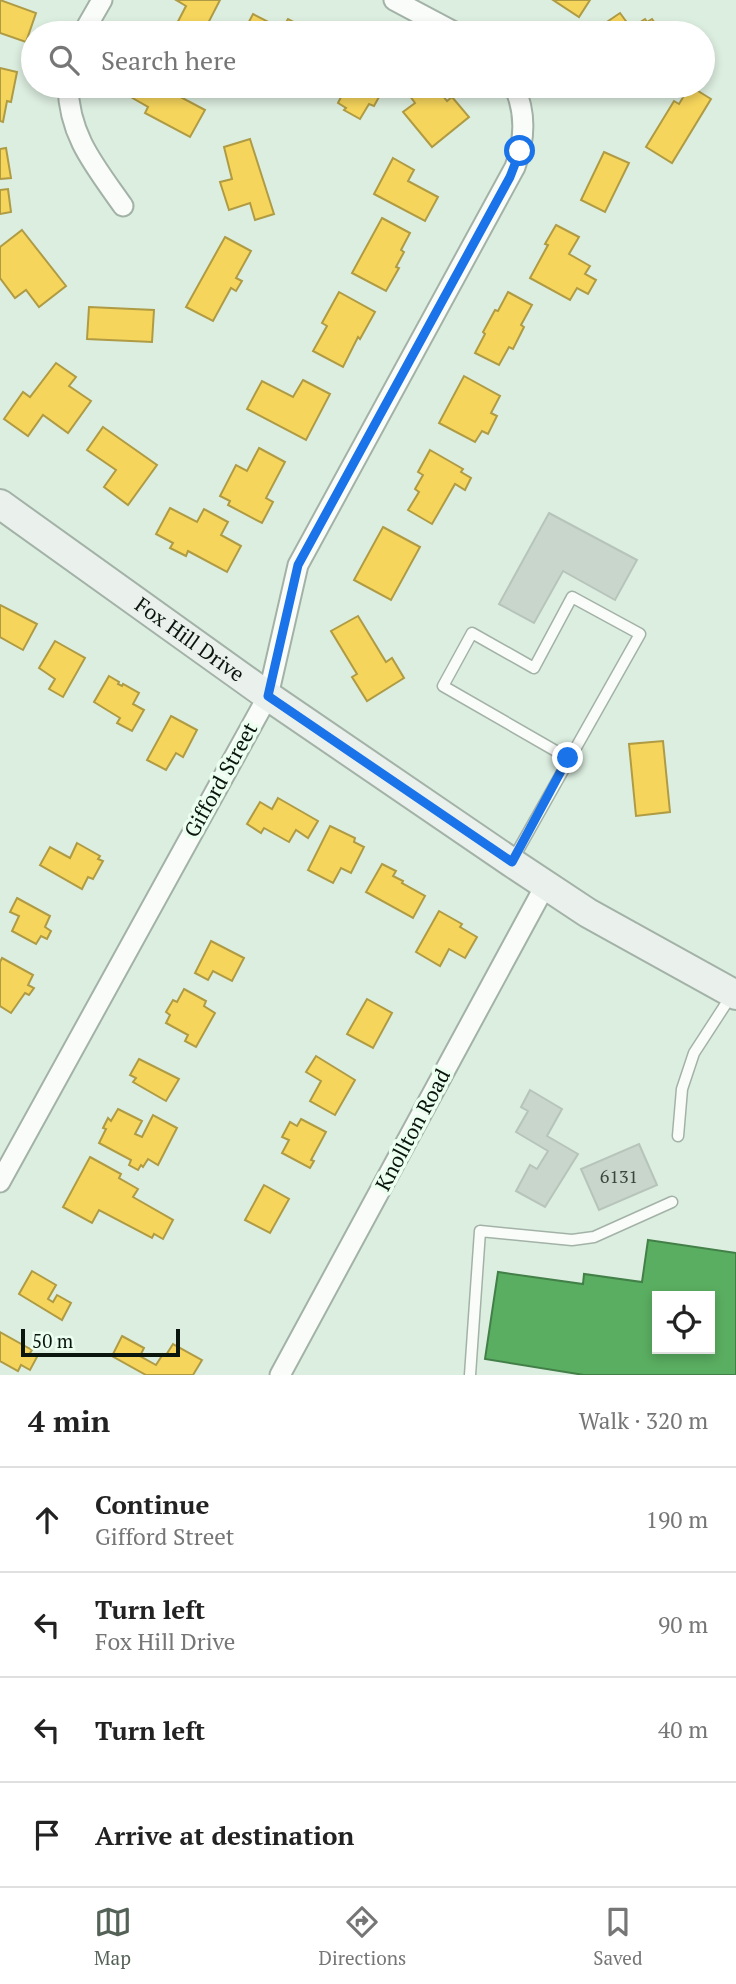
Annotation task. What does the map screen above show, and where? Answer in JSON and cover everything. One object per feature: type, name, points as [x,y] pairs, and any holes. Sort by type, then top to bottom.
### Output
[{"type":"street","points":[[90,21],[102,0]]},
{"type":"street","points":[[394,0],[433,21]]},
{"type":"street","points":[[68,98],[69,112],[81,144],[123,206]]},
{"type":"street","name":"Gifford Street","points":[[0,1182],[268,696],[298,565],[516,167],[523,133],[517,98]]},
{"type":"street","name":"Fox Hill Drive","points":[[0,504],[268,696],[588,913],[734,995]]},
{"type":"street","name":"Knollton Road","points":[[280,1375],[546,884]]},
{"type":"lane","points":[[512,862],[640,634],[572,597],[534,668],[472,633],[443,686],[568,758]]},
{"type":"lane","points":[[678,1136],[682,1089],[694,1053],[734,995]]},
{"type":"lane","points":[[470,1375],[480,1231],[572,1240],[594,1237],[672,1202]]},
{"type":"building: Homes","points":[[0,0],[36,13],[33,21],[21,21],[21,40],[0,33]]},
{"type":"building: Homes","points":[[176,0],[220,0],[209,21],[178,21],[186,6]]},
{"type":"building: Homes","points":[[553,0],[590,0],[579,17]]},
{"type":"building: Homes","points":[[620,13],[626,21],[608,21]]},
{"type":"building: Homes","points":[[253,14],[267,21],[249,21]]},
{"type":"building: Homes","points":[[0,68],[17,72],[11,102],[7,101],[3,122],[0,121]]},
{"type":"building: Homes","points":[[132,98],[182,98],[205,110],[190,137],[145,113],[148,107]]},
{"type":"building: Homes","points":[[340,98],[378,98],[374,106],[369,104],[360,119],[344,110],[346,108],[338,103]]},
{"type":"building: Homes","points":[[411,98],[445,98],[447,101],[453,98],[469,117],[432,147],[403,112],[415,103]]},
{"type":"building: Homes","points":[[683,98],[711,99],[672,163],[646,147],[674,101],[679,104]]},
{"type":"building: Homes","points":[[250,139],[274,214],[255,220],[250,203],[229,210],[220,182],[232,179],[224,147]]},
{"type":"building: Homes","points":[[6,148],[11,178],[0,179],[0,149]]},
{"type":"building: Homes","points":[[604,152],[629,163],[605,212],[581,200]]},
{"type":"building: Homes","points":[[393,158],[414,170],[408,181],[438,197],[425,221],[374,194]]},
{"type":"building: Homes","points":[[8,189],[11,212],[0,214],[0,190]]},
{"type":"building: Homes","points":[[382,218],[410,233],[401,250],[404,252],[396,267],[399,268],[386,291],[352,273]]},
{"type":"building: Homes","points":[[556,225],[579,237],[569,254],[590,266],[585,274],[596,280],[588,294],[577,288],[570,300],[530,278]]},
{"type":"building: Homes","points":[[22,230],[66,286],[39,307],[26,290],[15,298],[0,278],[0,247]]},
{"type":"building: Homes","points":[[225,237],[251,251],[236,278],[242,281],[236,291],[231,288],[213,321],[186,307]]},
{"type":"building: Homes","points":[[339,292],[375,312],[360,339],[358,337],[343,367],[313,351],[327,326],[322,323]]},
{"type":"building: Homes","points":[[508,292],[532,305],[521,325],[524,327],[513,349],[509,347],[499,365],[475,353],[485,334],[483,332]]},
{"type":"building: Homes","points":[[89,307],[154,310],[152,342],[87,339]]},
{"type":"building: Homes","points":[[56,363],[76,377],[69,386],[91,401],[68,433],[43,415],[28,436],[4,419],[23,392],[30,397]]},
{"type":"building: Homes","points":[[464,376],[500,396],[491,413],[497,416],[488,434],[482,431],[475,442],[439,423]]},
{"type":"building: Homes","points":[[303,380],[330,394],[306,440],[247,409],[262,381],[293,397]]},
{"type":"building: Homes","points":[[103,427],[157,465],[128,505],[104,487],[116,470],[87,450]]},
{"type":"building: Homes","points":[[259,448],[285,462],[266,498],[273,502],[262,523],[228,505],[230,501],[220,496],[236,465],[247,471]]},
{"type":"building: Homes","points":[[430,450],[463,469],[461,472],[471,478],[465,490],[455,484],[432,524],[408,510],[419,492],[415,489],[423,475],[418,472]]},
{"type":"building: Homes","points":[[170,508],[197,522],[204,509],[228,522],[221,535],[241,546],[227,572],[188,551],[186,556],[170,548],[173,543],[156,534]]},
{"type":"building: Homes","points":[[383,527],[420,547],[391,600],[354,580]]},
{"type":"building: Homes","points":[[0,605],[37,624],[23,650],[0,637]]},
{"type":"building: Homes","points":[[358,616],[386,662],[392,658],[404,678],[367,701],[352,677],[357,674],[331,631]]},
{"type":"building: Homes","points":[[55,641],[85,658],[63,697],[49,689],[55,679],[39,668]]},
{"type":"building: Homes","points":[[109,676],[119,682],[118,684],[139,693],[133,704],[144,710],[132,731],[117,723],[120,718],[94,702]]},
{"type":"building: Homes","points":[[171,716],[197,730],[183,757],[176,753],[166,770],[147,760]]},
{"type":"building: Homes","points":[[663,741],[670,812],[636,816],[629,744]]},
{"type":"building: Homes","points":[[278,798],[318,821],[308,838],[296,830],[289,842],[264,828],[261,833],[247,824],[260,802],[272,809]]},
{"type":"building: Homes","points":[[330,826],[355,838],[354,842],[364,847],[351,873],[341,868],[333,883],[308,870]]},
{"type":"building: Homes","points":[[77,843],[100,856],[98,859],[103,861],[93,879],[88,877],[82,889],[40,865],[50,847],[70,858]]},
{"type":"building: Homes","points":[[382,864],[396,871],[393,876],[403,881],[402,883],[425,896],[413,918],[366,892]]},
{"type":"building: Homes","points":[[17,898],[50,916],[45,927],[51,931],[47,939],[41,936],[36,944],[12,931],[19,916],[10,912]]},
{"type":"building: Homes","points":[[439,911],[462,924],[460,927],[477,937],[465,958],[449,949],[440,966],[416,952]]},
{"type":"building: Homes","points":[[211,941],[244,958],[232,981],[213,971],[208,980],[195,973]]},
{"type":"building: Homes","points":[[2,958],[33,975],[28,985],[34,988],[29,995],[25,993],[11,1013],[0,1006]]},
{"type":"building: Homes","points":[[184,989],[206,1001],[204,1006],[215,1013],[196,1047],[185,1041],[188,1035],[166,1023],[170,1015],[166,1012],[173,1000],[177,1002]]},
{"type":"building: Homes","points":[[367,999],[392,1013],[373,1048],[347,1034]]},
{"type":"building: Homes","points":[[316,1056],[355,1080],[335,1115],[310,1101],[321,1081],[306,1072]]},
{"type":"building: Homes","points":[[139,1059],[179,1079],[166,1101],[133,1082],[136,1078],[130,1075]]},
{"type":"building: Homes","points":[[118,1109],[142,1121],[135,1134],[142,1137],[153,1115],[177,1128],[158,1165],[148,1159],[138,1170],[129,1165],[131,1160],[99,1143],[108,1118],[111,1121]]},
{"type":"building: Homes","points":[[301,1119],[326,1132],[311,1160],[314,1161],[310,1168],[282,1153],[289,1140],[282,1137],[290,1122],[297,1126]]},
{"type":"building: Homes","points":[[90,1157],[121,1174],[119,1178],[138,1189],[133,1197],[173,1220],[163,1239],[154,1234],[152,1238],[99,1210],[92,1223],[63,1207]]},
{"type":"building: Homes","points":[[264,1185],[289,1199],[270,1233],[245,1220]]},
{"type":"building: Homes","points":[[32,1271],[56,1285],[48,1299],[53,1302],[57,1295],[71,1303],[62,1320],[19,1294]]},
{"type":"building: Homes","points":[[0,1332],[32,1350],[30,1353],[37,1357],[30,1370],[21,1365],[18,1371],[0,1361]]},
{"type":"building: Homes","points":[[122,1336],[144,1348],[140,1356],[156,1365],[173,1344],[202,1360],[193,1375],[146,1375],[112,1356]]},
{"type":"building: Public","points":[[648,1240],[736,1253],[736,1375],[584,1375],[485,1359],[498,1272],[583,1284],[584,1274],[642,1282]]},
{"type":"building: Other","points":[[549,513],[637,560],[615,600],[563,571],[534,623],[499,604]]},
{"type":"building: Other","points":[[530,1090],[562,1109],[547,1136],[578,1154],[545,1207],[516,1191],[530,1165],[537,1169],[548,1151],[516,1132],[528,1111],[521,1107]]},
{"type":"building: Other","points":[[639,1144],[657,1185],[599,1210],[581,1169]]},
{"type":"route","points":[[520,151],[516,167],[298,565],[268,696],[512,862],[568,758]]}]
